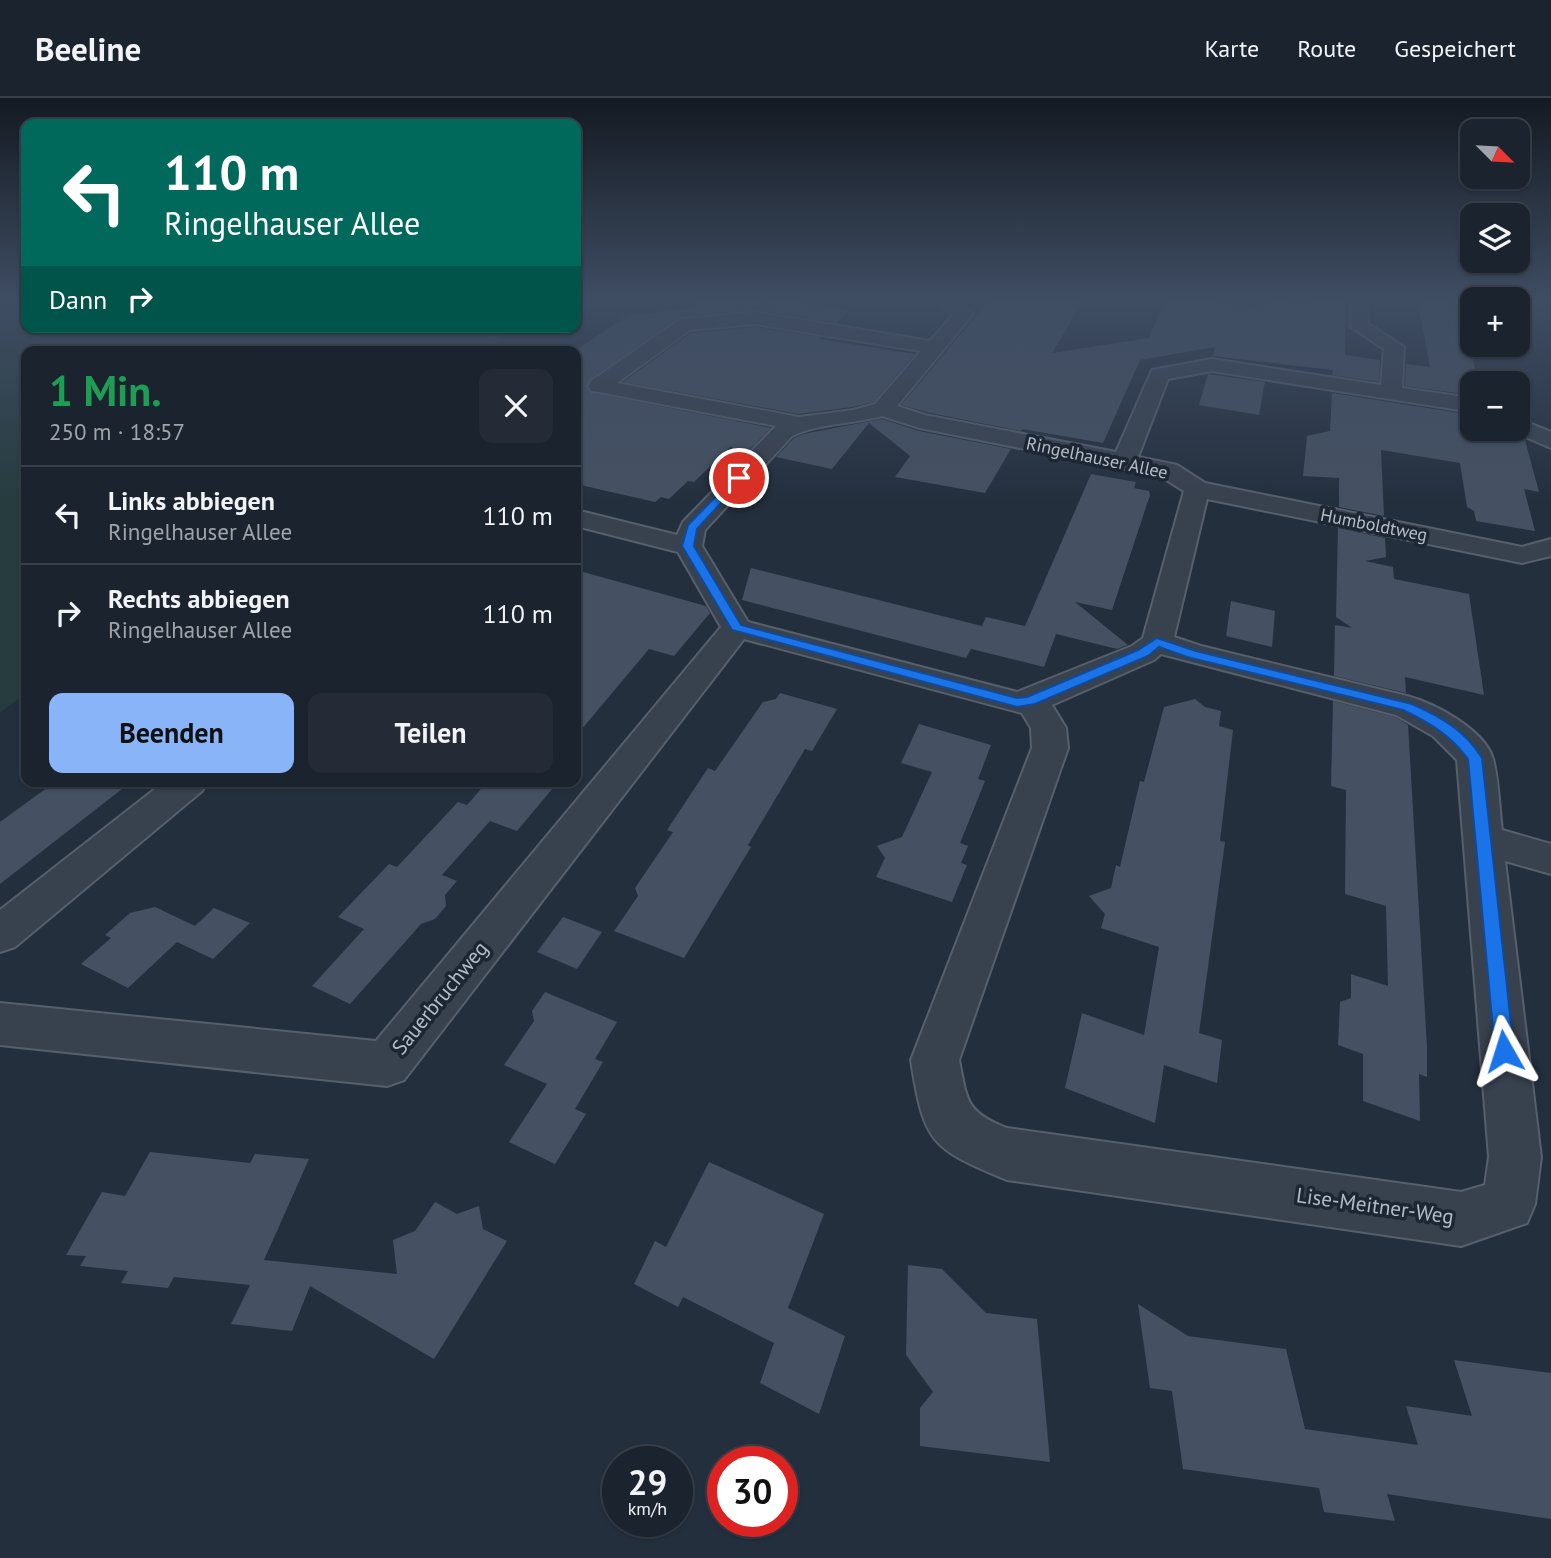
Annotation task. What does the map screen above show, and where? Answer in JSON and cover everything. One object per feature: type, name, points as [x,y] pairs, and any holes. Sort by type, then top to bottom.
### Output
[{"type":"street","points":[[627,366],[599,386],[799,424]]},
{"type":"street","points":[[920,366],[883,409],[854,417],[799,424],[784,431],[692,528],[688,546],[737,628],[997,699],[1017,703],[1030,701],[1143,653],[1157,642],[1198,489]]},
{"type":"street","points":[[1124,462],[1159,374],[1205,366]]},
{"type":"street","points":[[1220,366],[1460,403]]},
{"type":"street","points":[[1391,392],[1393,366]]},
{"type":"street","name":"Ringelhauser Allee","points":[[883,409],[920,421],[1168,470],[1198,489]]},
{"type":"street","points":[[1530,431],[1551,441]]},
{"type":"street","name":"Humboldtweg","points":[[1198,489],[1522,555],[1551,547]]},
{"type":"street","points":[[581,519],[688,546]]},
{"type":"street","name":"Sauerbruchweg","points":[[0,1024],[387,1064],[737,628]]},
{"type":"street","name":"Lise-Meitner-Weg","points":[[1030,701],[1043,716],[1051,732],[1049,748],[935,1060],[944,1112],[967,1138],[1007,1154],[1461,1219],[1508,1205],[1515,1157],[1475,758],[1460,739],[1440,722],[1407,707],[1192,654],[1157,642]]},
{"type":"street","points":[[0,934],[184,787]]},
{"type":"street","points":[[1482,840],[1551,859]]},
{"type":"green space","points":[[0,366],[21,366],[21,697],[0,713]]},
{"type":"building","points":[[581,366],[609,366],[590,379],[586,385],[589,392],[771,428],[748,451],[730,447],[694,482],[688,481],[669,499],[661,497],[655,502],[581,485]]},
{"type":"building","points":[[645,366],[905,366],[874,402],[799,414],[623,382]]},
{"type":"building","points":[[934,366],[1137,366],[1103,443],[1022,429],[1021,431],[901,405]]},
{"type":"building","points":[[1300,366],[1380,366],[1379,382],[1332,375],[1333,370]]},
{"type":"building","points":[[1406,366],[1474,366],[1475,371],[1460,371],[1460,393],[1405,386]]},
{"type":"building","points":[[1208,374],[1265,382],[1259,415],[1199,405]]},
{"type":"building","points":[[1332,393],[1460,413],[1460,441],[1525,441],[1539,492],[1524,489],[1535,531],[1476,521],[1474,511],[1467,507],[1460,463],[1381,450],[1384,516],[1339,507],[1339,478],[1303,476],[1307,436],[1330,431]]},
{"type":"building","points":[[882,419],[919,431],[1011,449],[985,493],[895,477],[910,456],[869,423],[832,469],[776,457],[794,438],[803,434]]},
{"type":"building","points":[[1091,474],[1136,482],[1134,488],[1149,491],[1150,495],[1112,610],[1075,602],[1128,645],[1117,649],[1056,634],[1044,667],[971,649],[966,658],[742,600],[751,568],[982,626],[986,617],[1025,626]]},
{"type":"building","points":[[1338,528],[1385,538],[1386,557],[1365,561],[1393,567],[1394,579],[1469,594],[1484,695],[1405,677],[1406,693],[1334,676],[1335,625],[1352,628],[1336,617]]},
{"type":"building","points":[[581,571],[706,606],[710,613],[674,656],[649,649],[581,730]]},
{"type":"building","points":[[1231,601],[1275,611],[1272,647],[1226,636]]},
{"type":"building","points":[[780,693],[837,709],[812,751],[805,749],[748,845],[751,847],[684,958],[614,931],[638,896],[635,888],[673,832],[667,830],[708,768],[715,771],[763,702],[776,699]]},
{"type":"building","points":[[1195,699],[1205,707],[1221,711],[1219,726],[1233,730],[1220,841],[1225,842],[1199,1033],[1222,1040],[1217,1083],[1164,1065],[1155,1123],[1065,1088],[1082,1013],[1144,1035],[1159,947],[1101,928],[1105,914],[1089,896],[1111,888],[1116,865],[1120,867],[1140,781],[1144,782],[1164,707]]},
{"type":"building","points":[[1333,701],[1395,717],[1408,725],[1427,1047],[1427,1077],[1419,1074],[1420,1121],[1363,1101],[1363,1054],[1338,1045],[1340,1002],[1351,998],[1351,974],[1388,986],[1386,906],[1345,894],[1346,790],[1331,786]]},
{"type":"building","points":[[919,724],[991,745],[978,779],[985,781],[960,843],[968,846],[961,863],[967,865],[952,902],[876,877],[885,858],[877,846],[902,837],[932,772],[901,763]]},
{"type":"building","points":[[48,787],[125,787],[0,884],[0,822]]},
{"type":"building","points":[[483,787],[554,787],[517,831],[490,821],[442,875],[457,881],[445,895],[446,906],[435,919],[421,924],[350,1004],[312,986],[364,929],[338,917],[389,864],[397,867],[458,802],[467,805]]},
{"type":"building","points":[[155,907],[195,926],[214,908],[250,923],[213,959],[177,942],[128,988],[81,964],[111,938],[105,935],[130,913]]},
{"type":"building","points":[[563,917],[602,932],[577,969],[537,952]]},
{"type":"building","points":[[545,992],[617,1022],[595,1059],[603,1062],[575,1109],[586,1114],[555,1164],[509,1142],[547,1084],[504,1065],[534,1021],[532,1011]]},
{"type":"building","points":[[150,1152],[250,1163],[255,1154],[309,1159],[264,1260],[397,1274],[393,1240],[415,1231],[435,1202],[457,1214],[479,1206],[483,1229],[507,1241],[434,1359],[310,1286],[292,1331],[231,1324],[250,1285],[174,1277],[168,1288],[121,1283],[128,1271],[80,1266],[86,1256],[66,1255],[102,1192],[125,1196]]},
{"type":"building","points":[[709,1162],[824,1214],[788,1308],[845,1336],[819,1414],[760,1383],[774,1343],[683,1297],[678,1307],[634,1284],[655,1241],[666,1247]]},
{"type":"building","points":[[908,1265],[942,1269],[986,1313],[1037,1319],[1050,1462],[920,1446],[920,1408],[933,1392],[906,1355]]},
{"type":"building","points":[[1138,1304],[1188,1336],[1286,1349],[1305,1429],[1418,1445],[1406,1406],[1472,1416],[1454,1360],[1551,1373],[1551,1519],[1387,1494],[1395,1521],[1324,1512],[1319,1488],[1183,1469],[1172,1391],[1150,1388]]},
{"type":"route","points":[[739,478],[692,528],[688,546],[737,628],[1017,703],[1030,701],[1143,653],[1157,642],[1192,654],[1407,707],[1440,722],[1460,739],[1475,758],[1504,1051]]}]
